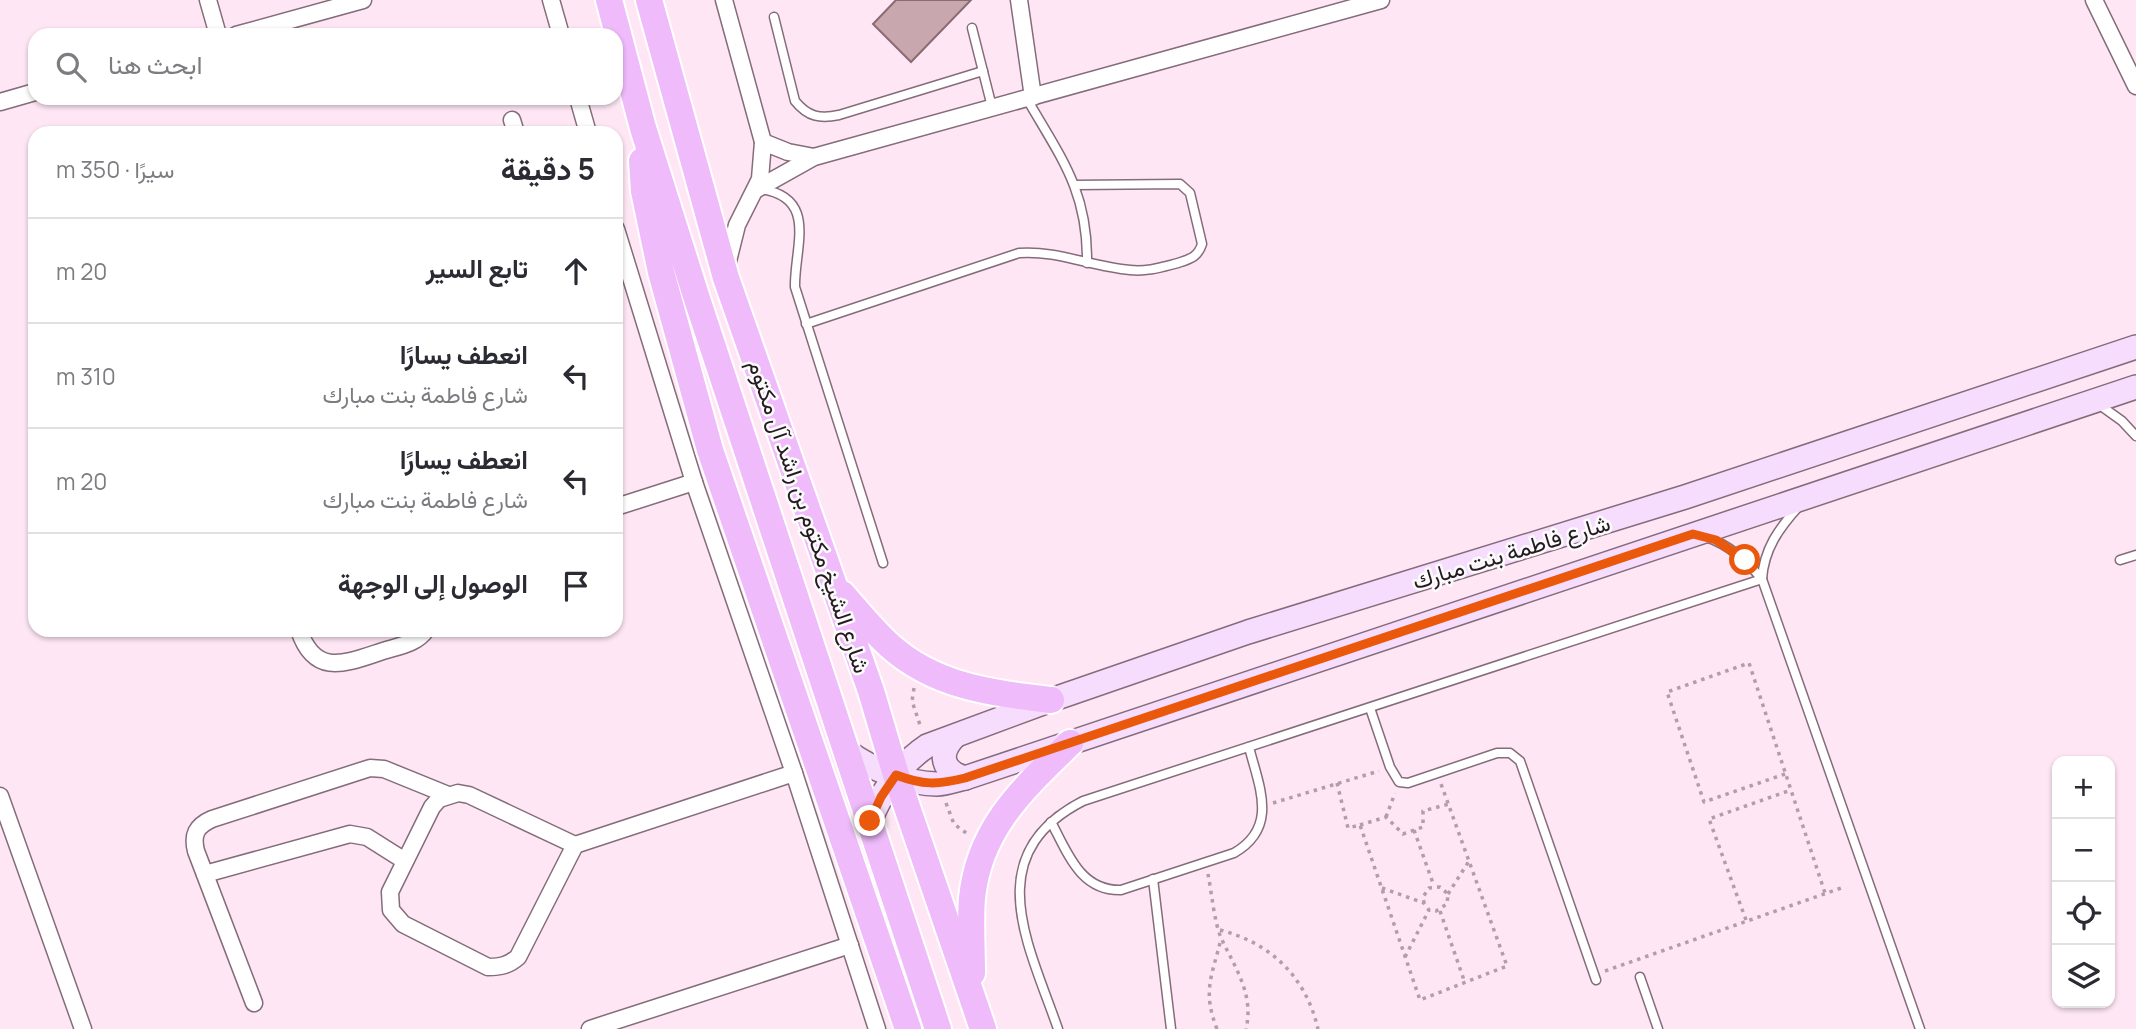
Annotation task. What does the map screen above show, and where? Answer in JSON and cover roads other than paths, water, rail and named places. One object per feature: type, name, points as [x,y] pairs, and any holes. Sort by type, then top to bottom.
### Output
[{"type":"main road","name":"شارع الشيخ مكتوم بن راشد آل مكتوم","points":[[609,0],[616,28]]},
{"type":"main road","name":"شارع الشيخ مكتوم بن راشد آل مكتوم","points":[[649,0],[726,278],[872,691],[896,775],[983,1029]]},
{"type":"main road","name":"شارع الشيخ مكتوم بن راشد آل مكتوم","points":[[623,53],[643,128],[716,360],[939,1029]]},
{"type":"main road","points":[[643,128],[644,191],[661,272],[692,391],[908,1029]]},
{"type":"main road","points":[[832,583],[890,646],[919,668],[966,688],[1051,700]]},
{"type":"main road","points":[[820,666],[833,677],[848,698],[855,702],[862,702],[872,691]]},
{"type":"main road","points":[[972,999],[972,898],[986,845],[1011,802],[1070,743]]},
{"type":"main road","points":[[893,891],[899,864],[910,859],[928,865]]},
{"type":"street","points":[[208,0],[216,28]]},
{"type":"street","points":[[261,28],[363,0]]},
{"type":"street","points":[[551,0],[559,28]]},
{"type":"street","points":[[724,0],[763,142],[763,169],[757,188],[737,225],[729,251],[726,278]]},
{"type":"street","points":[[1019,0],[1030,98]]},
{"type":"street","points":[[757,188],[814,157],[1381,0]]},
{"type":"street","points":[[2094,0],[2136,86]]},
{"type":"street","points":[[0,102],[28,94]]},
{"type":"street","points":[[580,105],[586,126]]},
{"type":"street","points":[[763,142],[788,152],[814,157]]},
{"type":"street","points":[[623,252],[694,482],[794,773],[877,1029]]},
{"type":"street","name":"شارع فاطمة بنت مبارك","points":[[870,821],[881,797],[896,775],[927,746],[1248,632],[1685,497],[2136,347]]},
{"type":"street","name":"شارع فاطمة بنت مبارك","points":[[848,752],[870,766],[918,782],[940,785],[965,778],[2136,387]]},
{"type":"street","points":[[623,505],[694,482]]},
{"type":"street","points":[[302,637],[311,654],[321,661],[334,664],[346,663],[414,641],[418,637]]},
{"type":"street","points":[[954,737],[946,744],[946,766],[954,775],[965,778]]},
{"type":"street","points":[[254,1003],[194,839],[201,824],[370,768],[384,769],[448,795],[469,794],[575,845],[794,773]]},
{"type":"street","points":[[448,795],[432,807],[390,892],[389,901],[396,918],[403,924],[488,967],[510,964],[518,957],[575,845]]},
{"type":"street","points":[[0,796],[83,1029]]},
{"type":"street","points":[[205,874],[350,834],[367,837],[405,861]]},
{"type":"street","points":[[590,1029],[850,945]]},
{"type":"lane","points":[[774,17],[795,101],[803,111],[814,117],[839,116],[983,71]]},
{"type":"lane","points":[[972,28],[992,107]]},
{"type":"lane","points":[[1030,98],[1075,185],[1083,210],[1087,263]]},
{"type":"lane","points":[[806,324],[1012,255],[1048,253],[1129,270],[1150,270],[1194,257],[1199,251],[1202,244],[1190,194],[1180,184],[1075,185]]},
{"type":"lane","points":[[757,188],[772,191],[785,198],[795,209],[801,223],[801,238],[795,262],[795,287],[883,563]]},
{"type":"lane","points":[[2094,401],[2122,421],[2136,436]]},
{"type":"lane","points":[[1762,579],[1771,542],[1811,494]]},
{"type":"lane","points":[[1693,534],[1726,545],[1745,560],[1762,579],[1920,1029]]},
{"type":"lane","points":[[2120,560],[2136,555]]},
{"type":"lane","points":[[1058,1029],[1024,931],[1018,892],[1028,854],[1038,837],[1066,810],[1083,801],[1762,579]]},
{"type":"lane","points":[[1370,708],[1390,767],[1399,782],[1408,783],[1504,752],[1516,756],[1595,978]]},
{"type":"lane","points":[[1051,822],[1078,871],[1091,884],[1111,890],[1121,890],[1234,852],[1250,841],[1260,825],[1264,806],[1249,747]]},
{"type":"lane","points":[[1153,880],[1171,1029]]},
{"type":"lane","points":[[1640,976],[1658,1029]]}]
